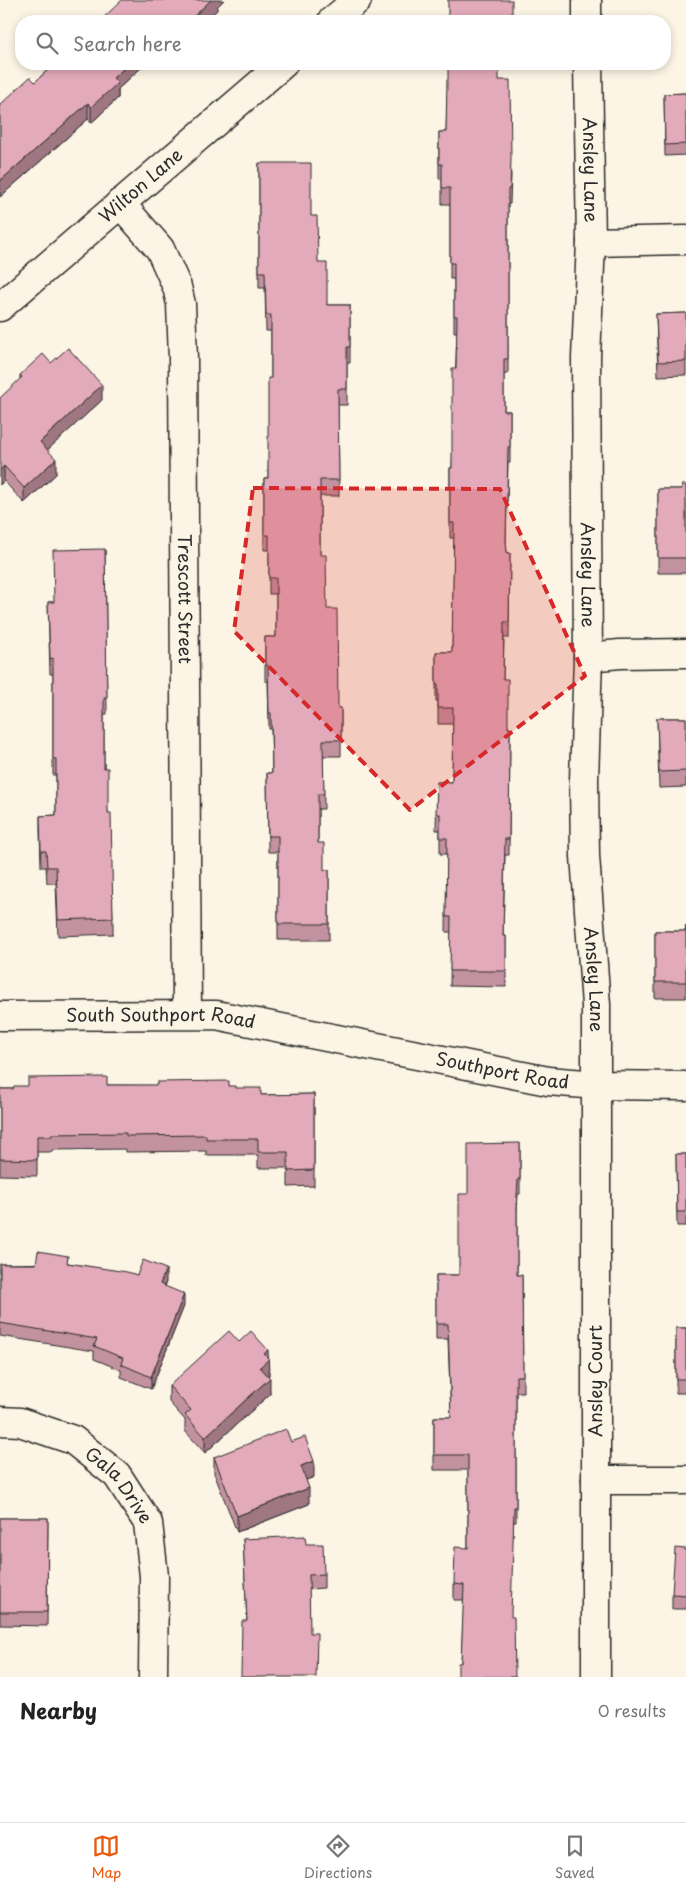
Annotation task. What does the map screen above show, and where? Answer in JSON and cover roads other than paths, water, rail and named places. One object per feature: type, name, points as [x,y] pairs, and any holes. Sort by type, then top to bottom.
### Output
[{"type":"street","points":[[339,15],[357,0]]},
{"type":"street","points":[[587,0],[587,15]]},
{"type":"street","name":"Wilton Lane","points":[[0,306],[276,70]]},
{"type":"street","name":"Ansley Lane","points":[[588,70],[591,242],[586,358],[588,657],[584,780],[585,847],[596,1005],[597,1085]]},
{"type":"street","name":"Trescott Street","points":[[120,203],[160,249],[177,287],[181,304],[183,360],[187,1014]]},
{"type":"street","points":[[591,242],[686,240]]},
{"type":"street","points":[[588,657],[620,654],[686,653]]},
{"type":"street","name":"South Southport Road","points":[[0,1016],[216,1015],[319,1036]]},
{"type":"street","name":"Southport Road","points":[[319,1036],[548,1082],[597,1085],[686,1086]]},
{"type":"street","name":"Ansley Court","points":[[596,1677],[597,1085]]},
{"type":"street","name":"Gala Drive","points":[[0,1421],[20,1422],[73,1440],[117,1475],[148,1523],[154,1576],[153,1677]]},
{"type":"street","points":[[596,1480],[686,1480]]}]
